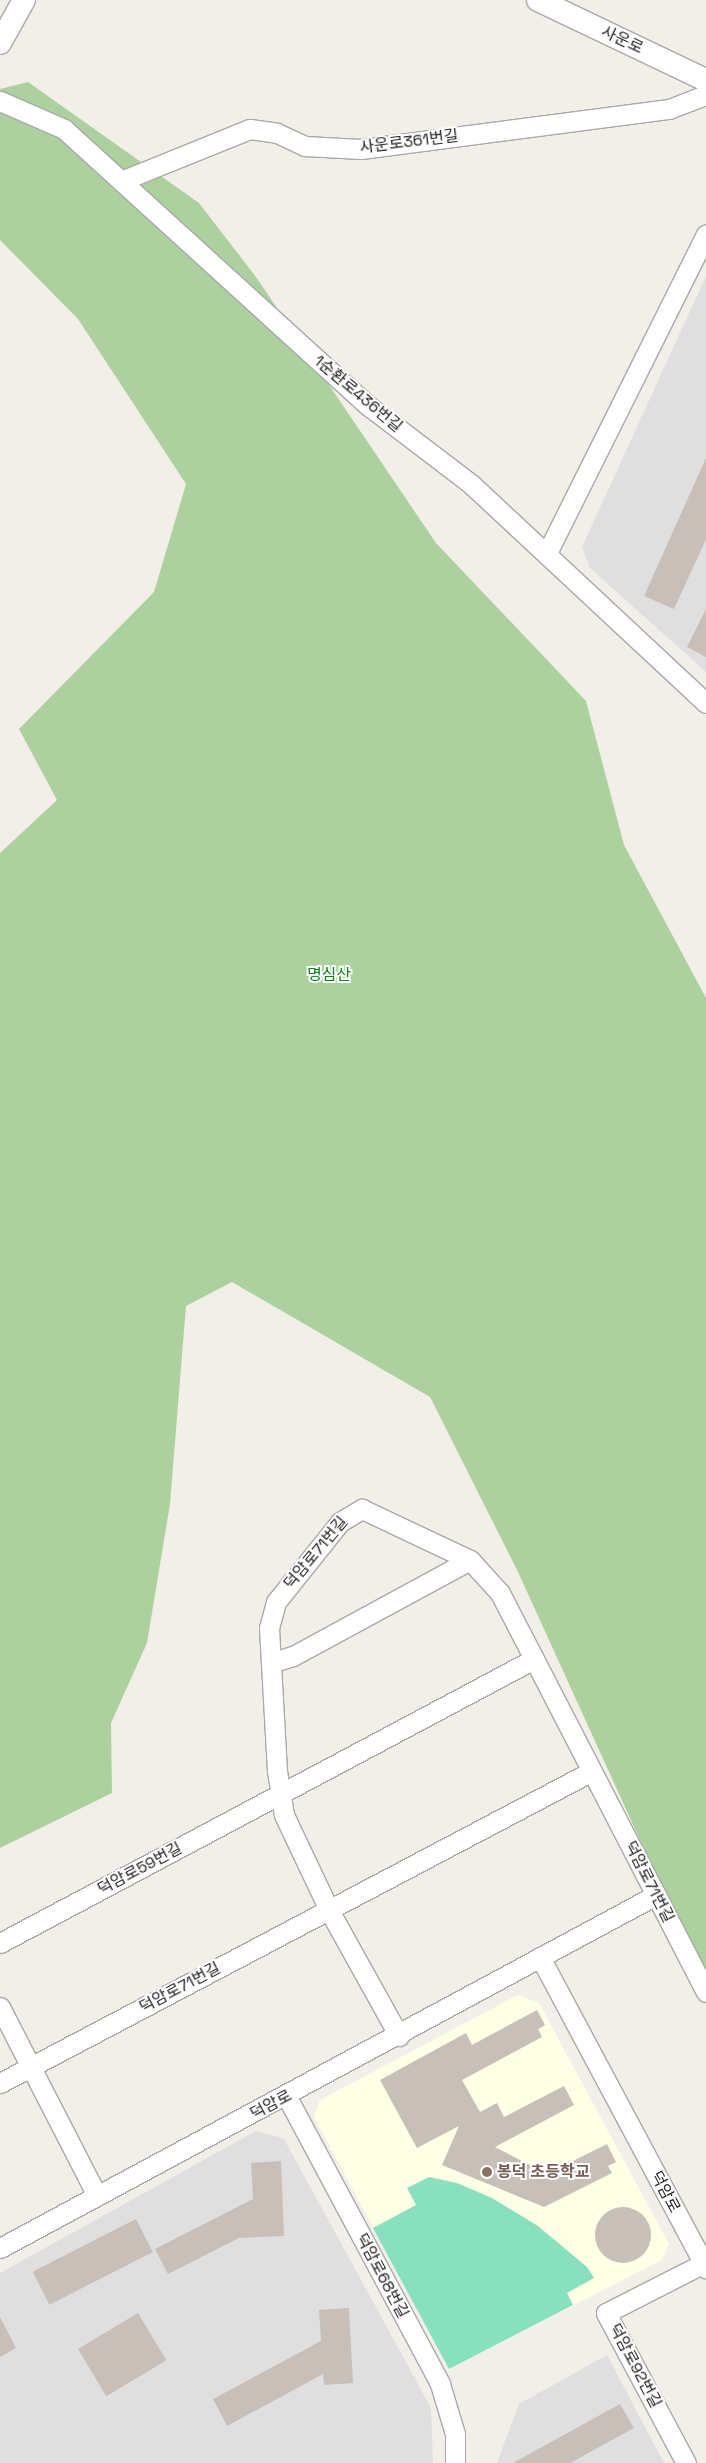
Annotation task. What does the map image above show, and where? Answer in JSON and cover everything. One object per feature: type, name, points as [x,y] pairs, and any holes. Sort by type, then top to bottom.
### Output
[{"type":"street","points":[[0,44],[24,0]]},
{"type":"street","name":"사운로","points":[[538,0],[706,80]]},
{"type":"street","name":"사운로361번길","points":[[122,181],[250,129],[277,132],[305,146],[361,149],[669,109],[706,95]]},
{"type":"street","name":"1순환로436번길","points":[[0,101],[64,129],[370,407],[471,484],[706,703]]},
{"type":"street","points":[[546,553],[706,234]]},
{"type":"street","name":"덕암로71번길","points":[[399,2036],[329,1910],[284,1815],[279,1795],[269,1628],[276,1602],[349,1514],[362,1509],[372,1511],[470,1560],[500,1592],[706,1992]]},
{"type":"street","points":[[271,1663],[302,1651],[470,1560]]},
{"type":"street","points":[[279,1795],[534,1660]]},
{"type":"street","name":"덕암로71번길","points":[[0,2083],[592,1771]]},
{"type":"street","name":"덕암로59번길","points":[[0,1943],[279,1795]]},
{"type":"street","name":"덕암로","points":[[0,2248],[287,2097],[656,1895]]},
{"type":"street","name":"덕암로","points":[[540,1957],[705,2264]]},
{"type":"street","points":[[0,2007],[96,2196]]},
{"type":"street","name":"덕암로68번길","points":[[287,2097],[440,2384],[455,2434],[455,2463]]},
{"type":"street","name":"덕암로92번길","points":[[686,2463],[606,2313],[705,2264]]},
{"type":"shaded area","points":[[706,276],[706,672],[590,568],[582,547]]},
{"type":"shaded area","name":"봉덕 초등학교","points":[[518,1995],[539,2003],[669,2244],[662,2260],[449,2369],[314,2117],[320,2100]]},
{"type":"shaded area","points":[[256,2131],[284,2139],[431,2408],[433,2463],[0,2463],[0,2273]]},
{"type":"shaded area","points":[[607,2355],[664,2463],[497,2463],[519,2404]]},
{"type":"green space","name":"명심산","points":[[28,82],[199,203],[256,277],[436,543],[586,701],[624,845],[706,998],[706,1985],[518,1572],[430,1397],[232,1282],[186,1306],[170,1504],[147,1643],[111,1723],[112,1793],[0,1848],[0,853],[57,800],[19,729],[154,592],[186,484],[78,319],[0,240],[0,89]]},
{"type":"green space","points":[[429,2177],[457,2183],[492,2198],[538,2226],[587,2267],[594,2278],[567,2293],[573,2305],[449,2369],[373,2228],[416,2205],[407,2188]]},
{"type":"building","points":[[706,458],[706,539],[674,609],[644,596]]},
{"type":"building","points":[[706,609],[706,657],[687,647]]},
{"type":"building","points":[[537,2010],[545,2025],[538,2029],[542,2037],[462,2080],[480,2112],[497,2103],[504,2117],[564,2086],[574,2105],[495,2147],[547,2174],[607,2144],[616,2162],[608,2166],[612,2173],[544,2207],[442,2165],[459,2126],[417,2148],[380,2080],[466,2033],[472,2045]]},
{"type":"building","points":[[281,2161],[284,2236],[239,2238],[168,2274],[155,2249],[253,2199],[251,2163]]},
{"type":"building","points":[[618,2207],[628,2207],[643,2215],[649,2224],[651,2235],[649,2246],[643,2255],[628,2263],[618,2263],[607,2258],[600,2251],[595,2240],[595,2230],[600,2219],[607,2212]]},
{"type":"building","points":[[136,2219],[153,2252],[49,2305],[33,2272]]},
{"type":"building","points":[[349,2308],[353,2383],[324,2385],[323,2374],[227,2426],[213,2399],[321,2341],[319,2310]]},
{"type":"building","points":[[138,2313],[166,2360],[106,2396],[78,2349]]},
{"type":"building","points":[[0,2317],[16,2348],[0,2357]]},
{"type":"building","points":[[620,2404],[634,2428],[570,2463],[513,2463]]},
{"type":"place","name":"봉덕 초등학교","points":[[487,2172]]}]
